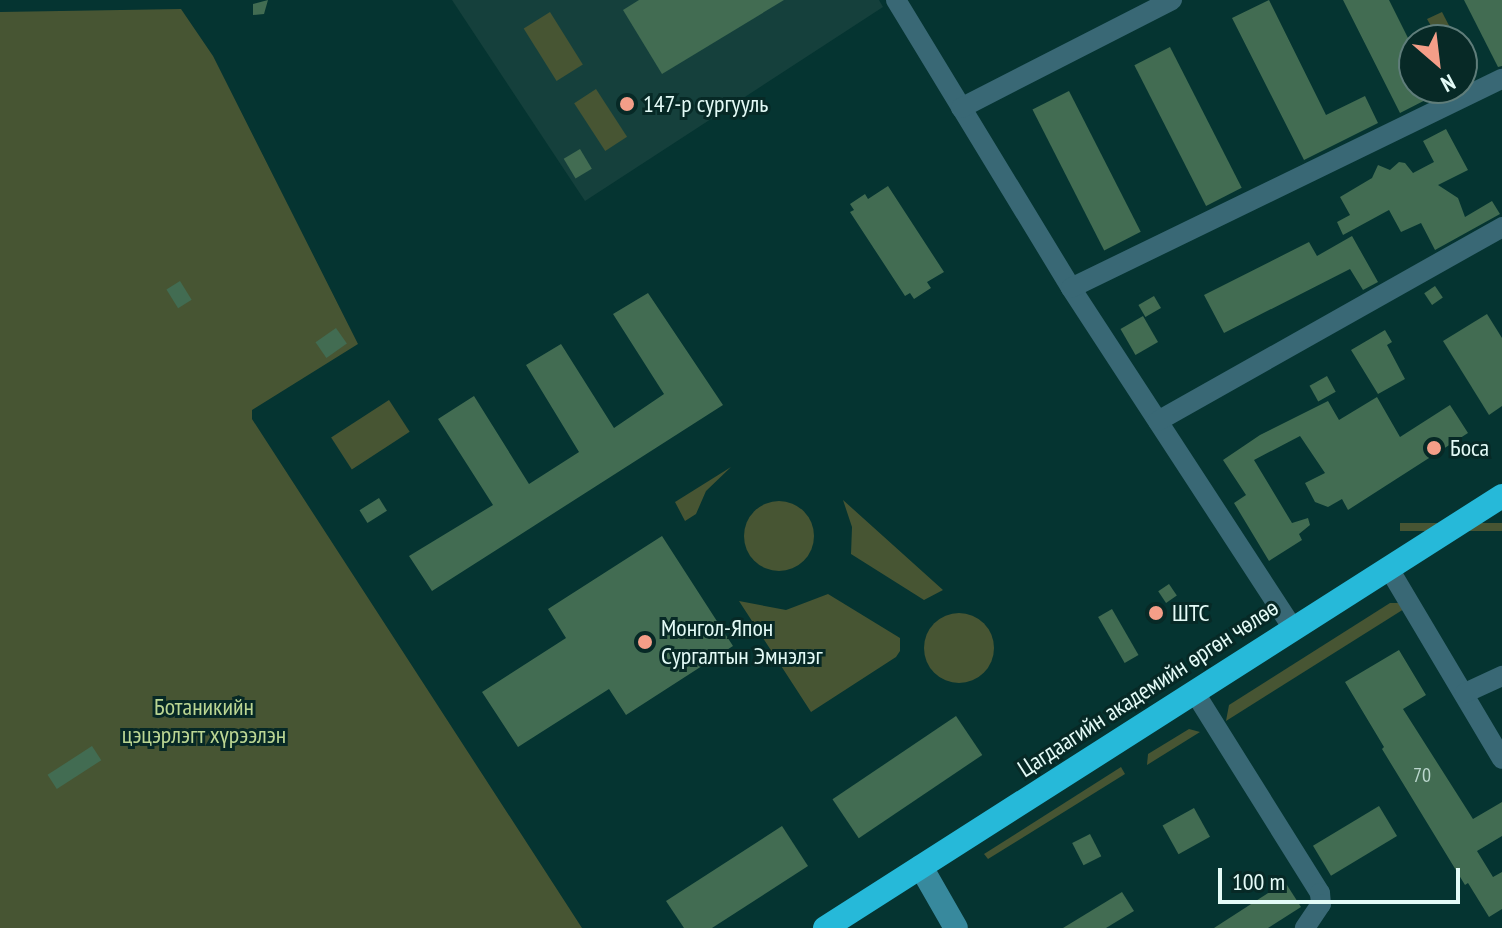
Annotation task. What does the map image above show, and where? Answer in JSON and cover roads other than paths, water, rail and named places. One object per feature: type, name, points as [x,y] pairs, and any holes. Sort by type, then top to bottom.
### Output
[{"type":"highway","name":"Цагдаагийн академийн өргөн чөлөө","points":[[825,928],[1502,496]]},
{"type":"main road","points":[[921,867],[956,928]]},
{"type":"street","points":[[896,0],[1071,288],[1293,629]]},
{"type":"street","points":[[961,108],[1172,0]]},
{"type":"street","points":[[1071,288],[1502,79]]},
{"type":"street","points":[[1158,421],[1502,227]]},
{"type":"street","points":[[1388,567],[1502,759]]},
{"type":"street","points":[[1465,693],[1502,676]]},
{"type":"street","points":[[1195,693],[1320,893],[1321,904],[1305,928]]},
{"type":"place","name":"147-р сургууль","points":[[627,104]]},
{"type":"place","name":"Боса","points":[[1434,448]]},
{"type":"place","name":"ШТС","points":[[1156,613]]},
{"type":"place","name":"Монгол-Япон Сургалтын Эмнэлэг","points":[[645,642]]},
{"type":"park label","name":"Ботаникийн цэцэрлэгт хүрээлэн","points":[[204,721]]}]
